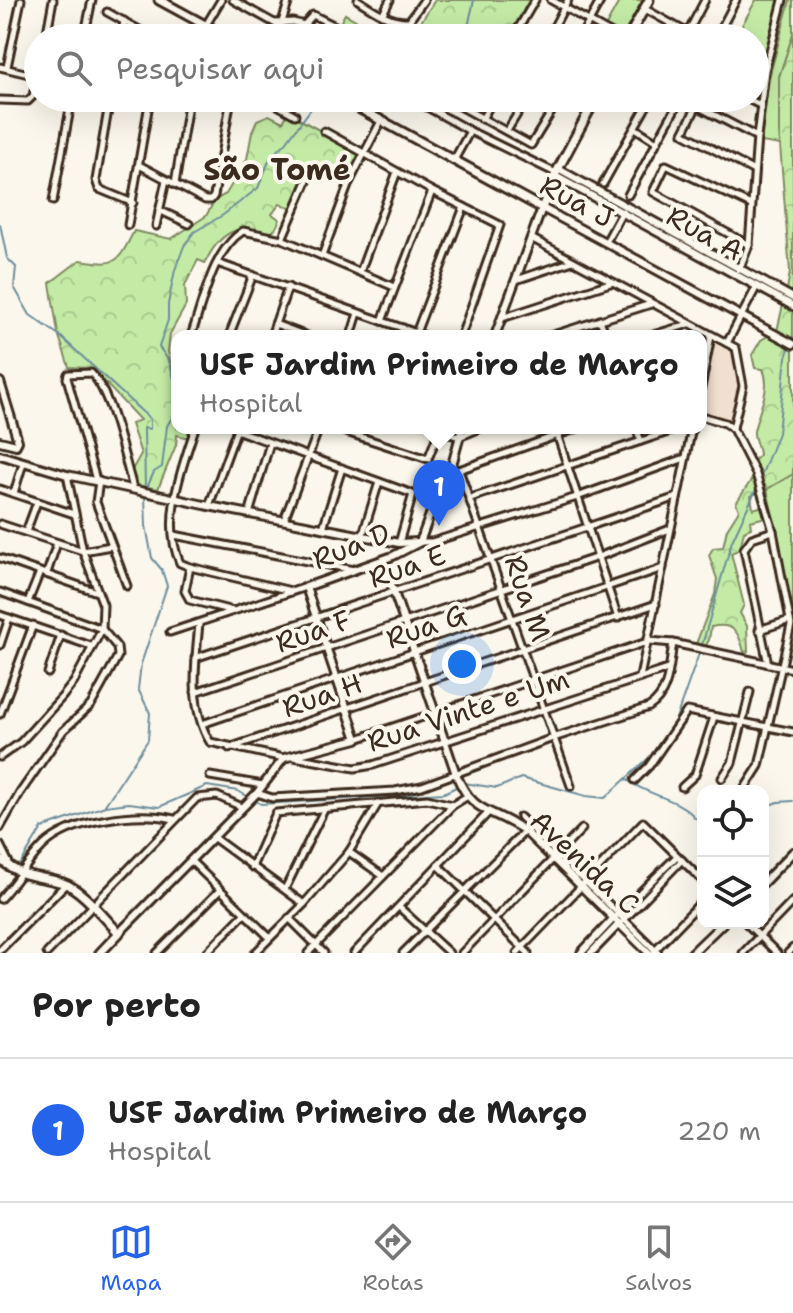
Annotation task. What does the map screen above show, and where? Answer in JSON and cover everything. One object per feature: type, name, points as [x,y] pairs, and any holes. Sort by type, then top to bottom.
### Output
[{"type":"main road","points":[[159,0],[204,24]]},
{"type":"main road","points":[[636,24],[649,0]]},
{"type":"main road","name":"Rua J","points":[[367,112],[542,208]]},
{"type":"main road","points":[[542,208],[556,173],[589,112]]},
{"type":"main road","points":[[0,859],[21,874],[66,884],[91,905],[119,933],[100,953]]},
{"type":"street","points":[[21,0],[4,67],[24,74]]},
{"type":"street","points":[[49,24],[53,0]]},
{"type":"street","points":[[87,24],[92,0]]},
{"type":"street","points":[[207,24],[221,0]]},
{"type":"street","points":[[233,0],[274,23],[297,24]]},
{"type":"street","points":[[282,22],[289,0]]},
{"type":"street","points":[[358,0],[382,15],[409,21],[424,0]]},
{"type":"street","points":[[382,15],[390,0]]},
{"type":"street","points":[[521,24],[535,0]]},
{"type":"street","points":[[551,0],[594,24]]},
{"type":"street","points":[[555,24],[568,0]]},
{"type":"street","points":[[590,22],[601,0]]},
{"type":"street","points":[[692,24],[705,0]]},
{"type":"street","points":[[723,24],[736,0]]},
{"type":"street","points":[[769,55],[783,0]]},
{"type":"street","points":[[645,9],[669,24]]},
{"type":"street","points":[[107,12],[129,24]]},
{"type":"street","points":[[305,24],[313,15],[331,24]]},
{"type":"street","points":[[0,100],[24,102]]},
{"type":"street","points":[[53,201],[69,112]]},
{"type":"street","points":[[108,112],[96,180],[99,189],[133,203]]},
{"type":"street","points":[[128,225],[148,112]]},
{"type":"street","points":[[175,184],[187,112]]},
{"type":"street","points":[[139,165],[205,200],[211,200],[229,112]]},
{"type":"street","points":[[290,112],[295,115]]},
{"type":"street","name":"Rua A","points":[[436,112],[556,173],[738,272],[793,306]]},
{"type":"street","points":[[470,112],[531,145],[551,112]]},
{"type":"street","points":[[482,119],[486,112]]},
{"type":"street","points":[[507,132],[519,112]]},
{"type":"street","points":[[603,184],[644,112]]},
{"type":"street","points":[[628,195],[673,112]]},
{"type":"street","points":[[694,112],[683,133],[754,171]]},
{"type":"street","points":[[709,112],[757,137]]},
{"type":"street","points":[[738,272],[749,245],[759,112]]},
{"type":"street","points":[[322,256],[349,183],[382,120]]},
{"type":"street","points":[[635,128],[657,142]]},
{"type":"street","points":[[324,131],[500,225],[463,330]]},
{"type":"street","points":[[454,160],[470,131]]},
{"type":"street","points":[[749,245],[653,192],[666,165],[751,205]]},
{"type":"street","points":[[282,239],[311,172],[319,168],[326,170],[349,183]]},
{"type":"street","points":[[360,272],[397,172]]},
{"type":"street","points":[[156,226],[166,180]]},
{"type":"street","points":[[382,321],[432,191]]},
{"type":"street","points":[[417,330],[464,207]]},
{"type":"street","points":[[497,330],[542,208]]},
{"type":"street","name":"Rua J","points":[[542,208],[793,344]]},
{"type":"street","points":[[159,210],[189,224]]},
{"type":"street","points":[[606,242],[624,210]]},
{"type":"street","points":[[193,330],[217,263],[225,249],[243,231],[282,239],[394,287]]},
{"type":"street","points":[[531,238],[701,330]]},
{"type":"street","points":[[516,280],[574,261]]},
{"type":"street","points":[[217,263],[408,330]]},
{"type":"street","points":[[231,330],[253,275]]},
{"type":"street","points":[[502,318],[614,282]]},
{"type":"street","points":[[273,330],[288,287]]},
{"type":"street","points":[[727,343],[740,315],[762,287]]},
{"type":"street","name":"Rua A","points":[[762,287],[793,298]]},
{"type":"street","points":[[569,330],[652,303]]},
{"type":"street","points":[[353,330],[358,313]]},
{"type":"street","points":[[600,320],[604,330]]},
{"type":"street","points":[[668,330],[690,323]]},
{"type":"street","points":[[275,324],[291,330]]},
{"type":"street","points":[[707,334],[736,348],[743,386],[733,429]]},
{"type":"street","points":[[707,360],[711,336]]},
{"type":"street","points":[[127,586],[96,502],[97,480],[68,374],[82,371],[91,373],[97,379],[111,410],[136,489]]},
{"type":"street","points":[[0,382],[18,441],[16,445],[0,441]]},
{"type":"street","points":[[707,418],[733,429],[756,474],[773,531],[792,636],[759,766],[747,785]]},
{"type":"street","points":[[193,434],[174,498],[174,535],[180,563],[291,591]]},
{"type":"street","points":[[209,506],[235,434]]},
{"type":"street","points":[[249,434],[413,494],[399,543]]},
{"type":"street","points":[[284,520],[317,434]]},
{"type":"street","points":[[352,434],[428,459],[438,434]]},
{"type":"street","points":[[451,434],[459,437],[466,434]]},
{"type":"street","points":[[0,455],[67,475],[399,543],[420,542],[452,465],[460,434]]},
{"type":"street","points":[[452,465],[459,470],[551,434]]},
{"type":"street","points":[[557,434],[618,618]]},
{"type":"street","points":[[638,434],[641,441]]},
{"type":"street","points":[[471,498],[662,434]]},
{"type":"street","points":[[640,677],[650,641],[691,434]]},
{"type":"street","points":[[249,514],[270,443]]},
{"type":"street","name":"Rua D","points":[[170,632],[383,560],[420,542],[432,542],[577,497],[685,458]]},
{"type":"street","points":[[14,493],[23,463]]},
{"type":"street","points":[[323,528],[342,468]]},
{"type":"street","name":"Rua M","points":[[459,470],[571,786]]},
{"type":"street","points":[[0,757],[21,742],[74,682],[102,629],[103,605],[83,551],[67,475]]},
{"type":"street","points":[[363,534],[379,482]]},
{"type":"street","points":[[0,489],[74,514]]},
{"type":"street","name":"Rua E","points":[[195,658],[677,497]]},
{"type":"street","points":[[26,532],[37,502]]},
{"type":"street","points":[[0,524],[83,551],[111,546]]},
{"type":"street","name":"Rua F","points":[[195,692],[598,557],[670,529]]},
{"type":"street","points":[[768,664],[744,549],[747,541],[773,531]]},
{"type":"street","points":[[174,535],[355,570]]},
{"type":"street","points":[[28,602],[57,543]]},
{"type":"street","points":[[0,558],[98,592]]},
{"type":"street","points":[[308,953],[453,805],[466,797],[383,560]]},
{"type":"street","points":[[190,567],[185,591],[190,600],[233,611]]},
{"type":"street","name":"Rua G","points":[[202,724],[663,568]]},
{"type":"street","points":[[306,587],[357,739]]},
{"type":"street","points":[[0,592],[102,629],[117,647],[118,656],[91,705],[63,731],[0,828]]},
{"type":"street","name":"Rua H","points":[[229,748],[656,604]]},
{"type":"street","points":[[0,615],[91,646]]},
{"type":"street","points":[[0,645],[9,618]]},
{"type":"street","points":[[759,630],[790,620]]},
{"type":"street","points":[[199,624],[195,692],[202,724],[210,742],[229,748]]},
{"type":"street","points":[[0,714],[33,625]]},
{"type":"street","points":[[48,673],[61,635]]},
{"type":"street","points":[[119,933],[288,758],[357,739],[650,641],[673,643],[793,669]]},
{"type":"street","points":[[255,795],[272,798],[395,791],[422,786],[656,703],[665,688],[673,643]]},
{"type":"street","name":"Rua Vinte e Um","points":[[229,748],[355,768],[373,765],[668,669]]},
{"type":"street","points":[[722,778],[732,763],[750,692]]},
{"type":"street","points":[[635,780],[649,766],[687,711],[793,732]]},
{"type":"street","points":[[682,787],[695,775],[714,717]]},
{"type":"street","points":[[210,776],[263,785]]},
{"type":"street","points":[[47,953],[197,798],[217,796],[242,806]]},
{"type":"street","name":"Avenida C","points":[[466,797],[525,831],[653,952]]},
{"type":"street","points":[[252,867],[276,813],[427,799],[453,805]]},
{"type":"street","points":[[255,953],[304,904],[349,852],[379,803]]},
{"type":"street","points":[[285,889],[325,808]]},
{"type":"street","points":[[354,953],[489,812]]},
{"type":"street","points":[[0,899],[43,845],[64,831],[113,816],[175,820]]},
{"type":"street","points":[[520,817],[554,856]]},
{"type":"street","points":[[517,953],[643,822],[697,875]]},
{"type":"street","points":[[462,953],[582,829]]},
{"type":"street","points":[[403,953],[525,831]]},
{"type":"street","points":[[214,838],[304,904]]},
{"type":"street","points":[[0,845],[11,868]]},
{"type":"street","points":[[349,852],[383,876]]},
{"type":"street","points":[[769,877],[793,852]]},
{"type":"street","points":[[581,953],[680,858]]},
{"type":"street","points":[[191,861],[269,937]]},
{"type":"street","points":[[438,865],[528,953]]},
{"type":"street","points":[[0,950],[66,884]]},
{"type":"street","points":[[157,953],[220,890]]},
{"type":"street","points":[[743,953],[793,901]]},
{"type":"street","points":[[653,952],[697,906]]},
{"type":"street","points":[[399,907],[449,953]]},
{"type":"street","points":[[206,953],[244,914]]},
{"type":"street","points":[[289,918],[324,953]]},
{"type":"street","points":[[591,953],[618,919]]},
{"type":"street","points":[[692,953],[717,929]]},
{"type":"street","points":[[752,929],[777,953]]},
{"type":"street","points":[[788,953],[793,948]]},
{"type":"shaded area","points":[[716,341],[734,351],[741,384],[731,423],[707,415],[707,384]]},
{"type":"green space","points":[[435,0],[529,0],[516,24],[420,24]]},
{"type":"green space","points":[[620,0],[646,0],[633,24],[607,24]]},
{"type":"green space","points":[[756,0],[781,0],[769,48],[769,24],[743,24]]},
{"type":"green space","points":[[790,0],[793,0],[793,34],[779,77],[781,145],[761,142],[765,112],[769,112],[769,78]]},
{"type":"green space","points":[[345,14],[362,24],[340,24]]},
{"type":"green space","points":[[380,19],[395,24],[377,24]]},
{"type":"green space","points":[[793,34],[793,293],[787,290],[790,272],[779,132],[779,77]]},
{"type":"green space","points":[[288,113],[361,153],[350,178],[322,164],[313,167],[295,209],[280,204],[272,214],[279,219],[273,232],[238,230],[216,245],[205,263],[198,260],[185,285],[186,305],[171,330],[168,352],[171,364],[171,434],[190,434],[189,438],[177,435],[158,489],[136,485],[132,470],[141,454],[131,424],[140,420],[96,373],[89,368],[69,367],[58,333],[50,283],[80,260],[102,263],[115,260],[134,231],[171,239],[206,216],[215,200],[226,194],[247,159],[257,120],[269,115],[283,122]]},
{"type":"green space","points":[[783,305],[793,310],[793,474],[767,489],[753,462],[759,455],[754,431],[766,384],[763,369],[755,368],[752,355],[761,340],[777,331]]},
{"type":"green space","points":[[793,474],[793,612],[767,489]]},
{"type":"green space","points":[[754,476],[759,492],[751,496],[753,509],[763,506],[766,517],[750,521],[751,528],[744,531],[740,549],[731,553],[744,605],[740,613],[747,626],[748,651],[744,652],[734,630],[725,626],[711,627],[705,647],[696,644],[715,594],[717,579],[709,555],[713,548],[723,547],[727,529],[739,510],[736,503]]},
{"type":"waterway","points":[[469,24],[474,0]]},
{"type":"waterway","points":[[171,368],[159,347],[168,320],[175,270],[184,246],[194,232],[223,215],[258,188],[271,156],[285,144],[309,112]]},
{"type":"waterway","points":[[0,224],[7,258],[16,267],[14,287],[30,315],[59,335],[150,419],[150,429],[144,428],[145,490]]},
{"type":"waterway","points":[[760,479],[778,433],[786,357],[790,346]]},
{"type":"waterway","points":[[146,490],[154,472],[162,467],[167,426],[171,419]]},
{"type":"waterway","points":[[464,783],[497,788],[521,778],[586,796],[605,798],[654,753],[674,724],[702,645],[732,541],[758,485]]},
{"type":"waterway","points":[[105,805],[148,740],[150,713],[138,689],[141,664],[167,586],[162,570],[152,558],[145,496]]},
{"type":"waterway","points":[[626,779],[672,801],[697,818]]},
{"type":"waterway","points":[[18,868],[42,828],[105,806],[129,803],[159,807],[207,786],[238,791],[261,804],[444,793],[458,786]]},
{"type":"waterway","points":[[769,805],[793,801]]},
{"type":"waterway","points":[[4,892],[15,873]]},
{"type":"place","name":"USF Jardim Primeiro de Março","points":[[439,526]]},
{"type":"district","name":"São Tomé","points":[[277,169]]}]
